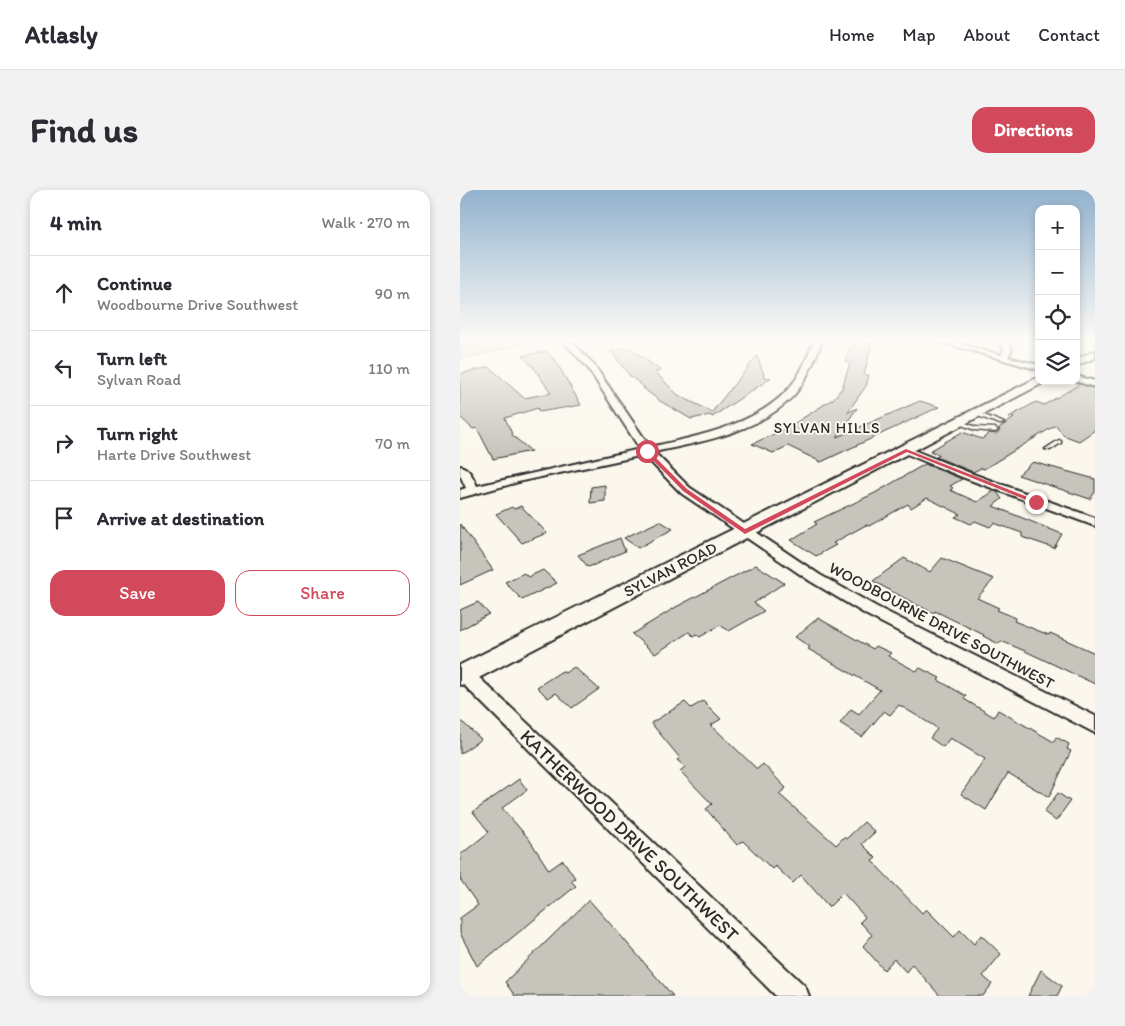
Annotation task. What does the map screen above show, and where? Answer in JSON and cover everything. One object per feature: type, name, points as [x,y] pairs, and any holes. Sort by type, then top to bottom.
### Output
[{"type":"main road","name":"SYLVAN ROAD","points":[[462,675],[1035,384]]},
{"type":"street","name":"WOODBOURNE DRIVE SOUTHWEST","points":[[599,379],[647,451],[685,490],[745,532],[815,578],[872,611],[1095,725]]},
{"type":"street","points":[[460,494],[696,440],[766,412],[787,396],[801,379]]},
{"type":"street","points":[[1080,380],[1095,384]]},
{"type":"street","points":[[906,450],[966,475],[1095,522]]},
{"type":"street","points":[[460,469],[467,476],[473,490]]},
{"type":"street","name":"KATHERWOOD DRIVE SOUTHWEST","points":[[462,675],[795,996]]},
{"type":"lane","points":[[977,414],[1002,423]]},
{"type":"lane","points":[[961,422],[975,428],[995,430]]},
{"type":"lane","points":[[1048,449],[1059,442]]},
{"type":"building","points":[[460,379],[502,379],[524,398],[551,393],[541,379],[566,379],[581,405],[539,412],[538,408],[505,418],[513,436],[531,451],[493,459],[477,428],[473,429],[460,417]]},
{"type":"building","points":[[633,379],[662,379],[678,395],[712,412],[739,379],[770,379],[712,417],[710,415],[691,419],[660,401],[643,388],[645,388]]},
{"type":"building","points":[[845,379],[868,379],[866,386],[847,413],[857,408],[837,437],[920,401],[939,407],[821,462],[788,446],[773,453],[752,444],[787,428],[833,399],[842,388]]},
{"type":"building","points":[[1080,384],[1095,389],[1095,430],[1079,441],[1063,435],[1056,425],[984,469],[981,468],[973,472],[936,457],[940,455],[930,451],[962,432],[982,439],[990,433],[996,434],[1000,431],[999,428],[1014,418],[1009,417],[1036,402],[1044,405]]},
{"type":"building","points":[[1033,462],[1095,479],[1095,492],[1090,499],[1018,475]]},
{"type":"building","points":[[925,464],[962,479],[950,486],[953,488],[950,490],[977,502],[994,491],[997,492],[1002,499],[993,506],[1062,534],[1054,548],[1022,537],[1022,533],[994,523],[990,527],[975,521],[971,524],[955,517],[960,514],[927,498],[911,508],[908,504],[869,526],[866,525],[833,543],[836,545],[816,556],[791,540],[817,524],[814,522],[875,493]]},
{"type":"building","points":[[605,485],[605,501],[590,503],[591,487]]},
{"type":"building","points":[[521,506],[547,533],[522,543],[496,514],[512,507],[514,509]]},
{"type":"building","points":[[660,521],[673,529],[638,548],[624,538]]},
{"type":"building","points":[[460,524],[493,570],[460,585]]},
{"type":"building","points":[[620,538],[625,551],[594,565],[588,567],[578,555]]},
{"type":"building","points":[[904,558],[930,572],[942,558],[994,579],[977,598],[999,608],[997,610],[1016,618],[1014,621],[1049,635],[1050,633],[1095,653],[1095,684],[1001,641],[999,644],[935,611],[934,613],[915,604],[873,581]]},
{"type":"building","points":[[756,565],[784,583],[754,603],[764,611],[729,631],[720,625],[700,637],[696,634],[693,636],[689,632],[655,654],[632,634],[676,607]]},
{"type":"building","points":[[543,570],[557,583],[522,600],[505,582],[524,573],[528,577]]},
{"type":"building","points":[[478,602],[489,614],[460,630],[460,610]]},
{"type":"building","points":[[818,618],[873,649],[876,646],[891,653],[888,656],[916,671],[920,668],[940,678],[938,680],[966,696],[964,699],[994,717],[998,710],[1054,742],[1056,737],[1069,744],[1067,749],[1071,751],[1049,797],[1008,773],[986,810],[961,794],[985,759],[950,738],[943,747],[930,738],[937,729],[934,726],[899,705],[890,715],[884,711],[862,737],[840,723],[851,709],[859,714],[880,690],[808,649],[810,647],[795,637]]},
{"type":"building","points":[[574,667],[599,689],[572,708],[556,693],[548,698],[537,687],[562,671],[565,673]]},
{"type":"building","points":[[703,701],[721,719],[711,725],[757,769],[763,764],[786,788],[779,794],[836,845],[844,837],[846,839],[864,822],[875,832],[862,844],[876,858],[872,861],[922,913],[926,909],[954,937],[960,930],[974,944],[981,935],[1001,954],[983,976],[992,984],[983,996],[940,996],[912,964],[906,972],[894,959],[884,970],[863,946],[872,935],[860,922],[865,917],[843,893],[829,907],[801,875],[793,883],[775,866],[772,869],[743,841],[737,845],[706,809],[712,804],[680,771],[685,767],[677,760],[680,758],[651,723],[685,702],[691,708]]},
{"type":"building","points":[[460,720],[481,739],[460,754]]},
{"type":"building","points":[[519,779],[527,790],[502,808],[529,839],[549,870],[563,860],[575,878],[571,881],[576,886],[477,966],[460,933],[460,918],[478,905],[460,879],[460,855],[489,832],[473,812]]},
{"type":"building","points":[[1058,793],[1070,801],[1056,821],[1044,812]]},
{"type":"building","points":[[589,900],[673,996],[515,996],[505,982]]},
{"type":"building","points":[[1041,970],[1062,986],[1057,996],[1028,996]]},
{"type":"district","name":"SYLVAN HILLS","points":[[827,428]]},
{"type":"route","points":[[647,451],[685,490],[745,532],[906,450],[1036,502]]}]
